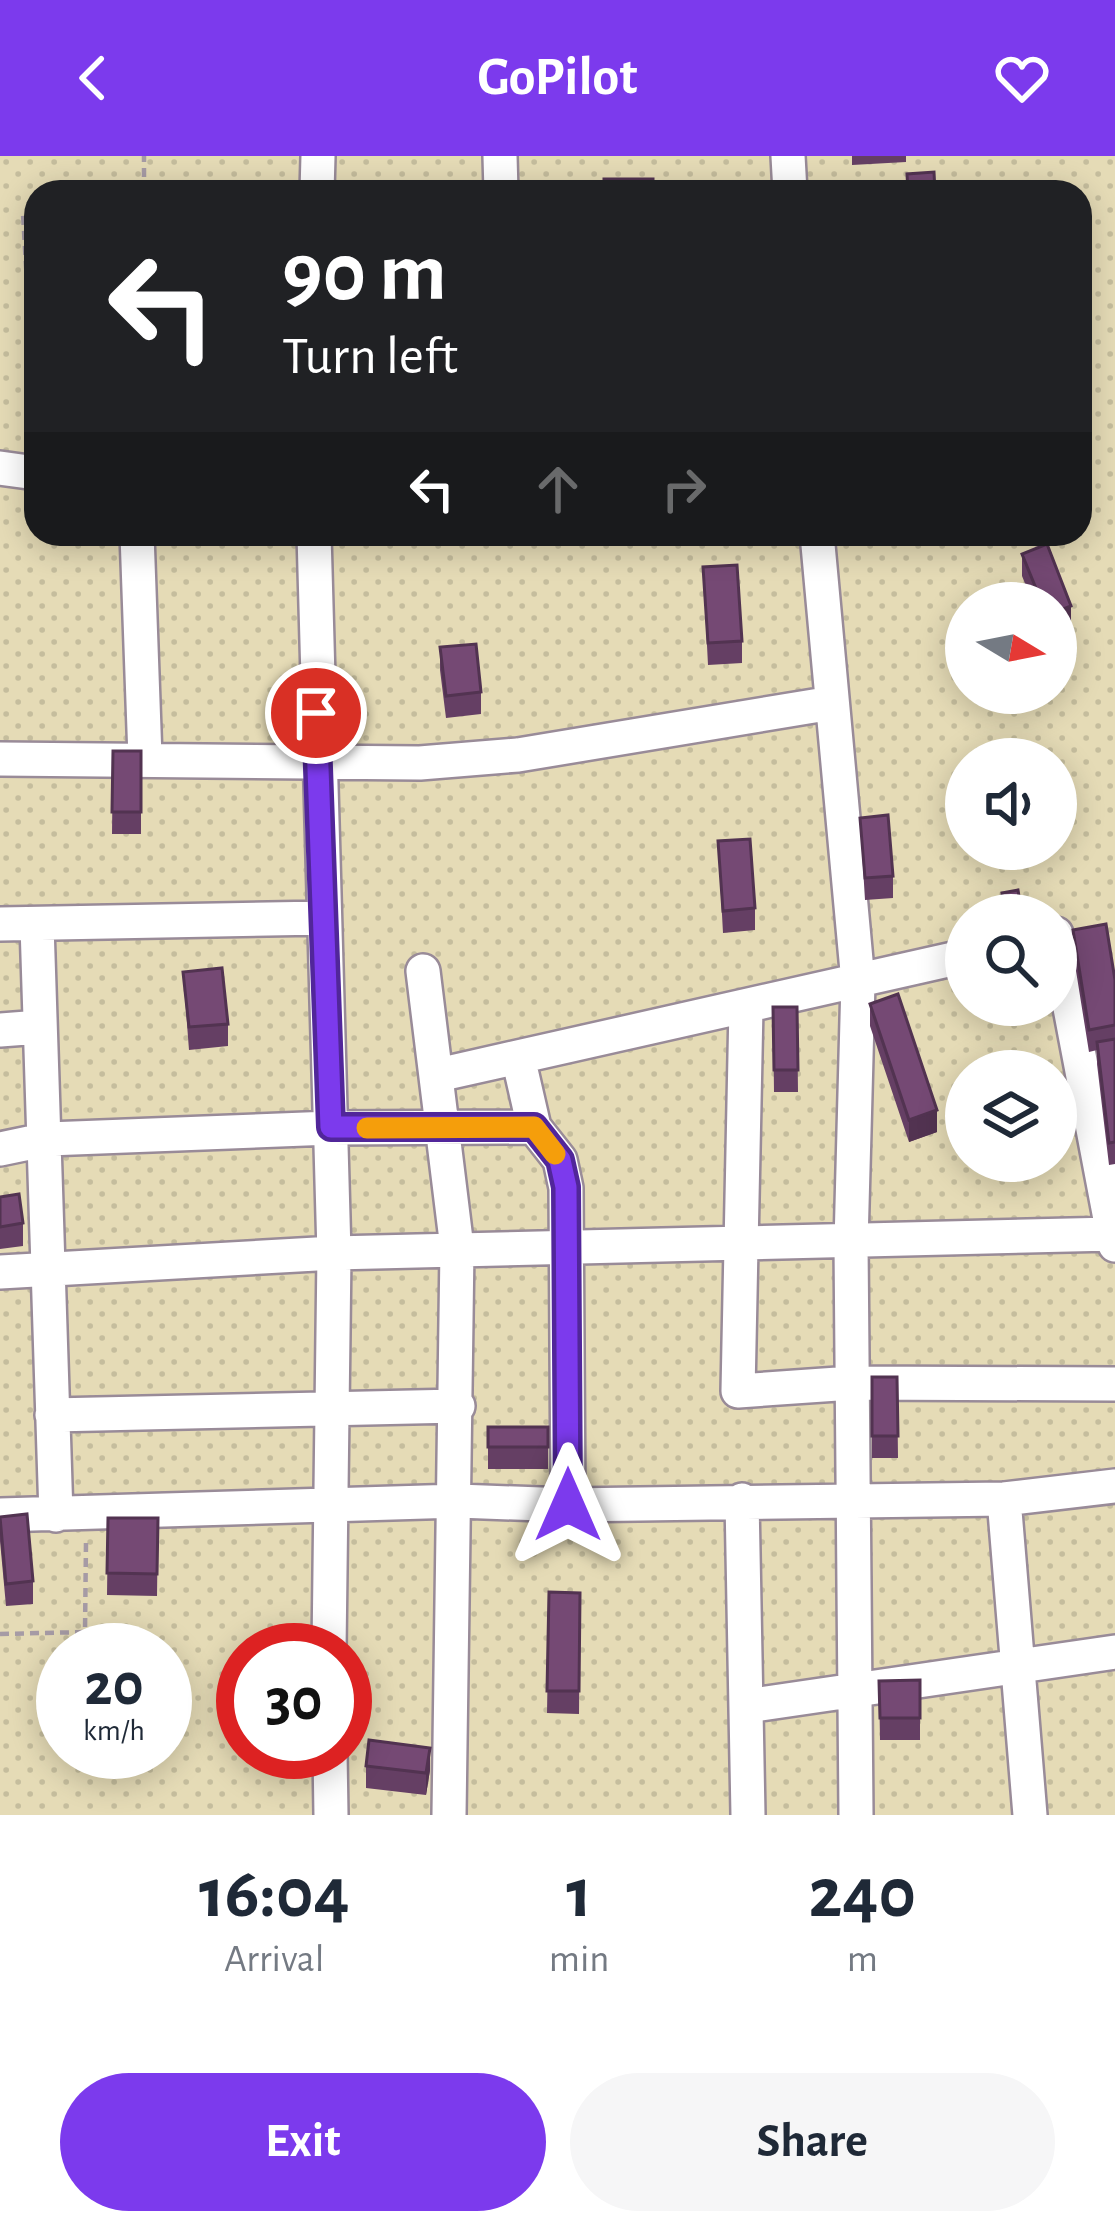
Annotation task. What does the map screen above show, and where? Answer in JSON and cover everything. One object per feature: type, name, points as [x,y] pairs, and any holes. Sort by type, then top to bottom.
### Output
[{"type":"street","points":[[137,546],[145,758]]},
{"type":"street","points":[[314,546],[316,758],[334,1252],[330,1623]]},
{"type":"street","points":[[818,546],[858,982],[851,1243],[857,1503],[856,1815]]},
{"type":"street","points":[[0,759],[316,758],[420,763],[518,755],[832,703]]},
{"type":"street","points":[[0,924],[322,919]]},
{"type":"street","points":[[37,925],[48,1139],[52,1415],[71,1514]]},
{"type":"street","points":[[438,1075],[945,961]]},
{"type":"street","points":[[423,971],[458,1249],[458,1501],[449,1815]]},
{"type":"street","points":[[746,1006],[738,1390],[852,1383],[1115,1384]]},
{"type":"street","points":[[0,1272],[334,1252],[1114,1239],[1075,1026]]},
{"type":"street","points":[[0,1030],[40,1027]]},
{"type":"street","points":[[518,1057],[534,1127],[560,1160],[569,1249],[568,1505]]},
{"type":"street","points":[[0,1149],[48,1139],[331,1127],[534,1127]]},
{"type":"street","points":[[52,1415],[458,1406]]},
{"type":"street","points":[[0,1515],[458,1501],[857,1503],[1004,1499],[1115,1486]]},
{"type":"street","points":[[1004,1499],[1030,1815]]},
{"type":"street","points":[[742,1500],[748,1815]]},
{"type":"street","points":[[747,1706],[1115,1652]]},
{"type":"street","points":[[330,1779],[331,1815]]},
{"type":"path","points":[[0,1634],[85,1632],[71,1514]]},
{"type":"sand","points":[[0,156],[1115,156],[1115,1815],[0,1815]]},
{"type":"building","points":[[934,172],[934,180],[907,180],[907,174]]},
{"type":"building","points":[[1048,546],[1062,582],[1033,582],[1022,554]]},
{"type":"building","points":[[737,565],[742,641],[708,643],[703,567]]},
{"type":"building","points":[[476,644],[481,692],[446,696],[440,647]]},
{"type":"building","points":[[113,751],[141,751],[141,812],[112,812]]},
{"type":"building","points":[[888,815],[893,876],[865,878],[860,818]]},
{"type":"building","points":[[750,839],[755,908],[723,911],[718,841]]},
{"type":"building","points":[[1106,924],[1115,980],[1115,1025],[1089,1030],[1077,929]]},
{"type":"building","points":[[222,968],[228,1024],[189,1027],[183,972]]},
{"type":"building","points":[[898,994],[937,1110],[909,1120],[870,1004]]},
{"type":"building","points":[[773,1007],[797,1007],[798,1070],[774,1070]]},
{"type":"building","points":[[1115,1039],[1115,1142],[1109,1143],[1097,1042]]},
{"type":"building","points":[[19,1194],[23,1223],[0,1227],[0,1197]]},
{"type":"building","points":[[872,1377],[897,1377],[898,1436],[872,1436]]},
{"type":"building","points":[[488,1427],[548,1427],[548,1447],[488,1447]]},
{"type":"building","points":[[27,1514],[33,1581],[6,1584],[0,1517]]},
{"type":"building","points":[[108,1518],[158,1518],[157,1574],[107,1573]]},
{"type":"building","points":[[549,1592],[580,1593],[579,1691],[547,1691]]},
{"type":"building","points":[[920,1680],[920,1718],[880,1718],[879,1681]]},
{"type":"building","points":[[372,1740],[430,1748],[426,1773],[372,1767]]},
{"type":"slow traffic","points":[[367,1128],[534,1127],[555,1154]]},
{"type":"route","points":[[316,713],[331,1127],[534,1127],[560,1160],[569,1249],[568,1505]]}]
